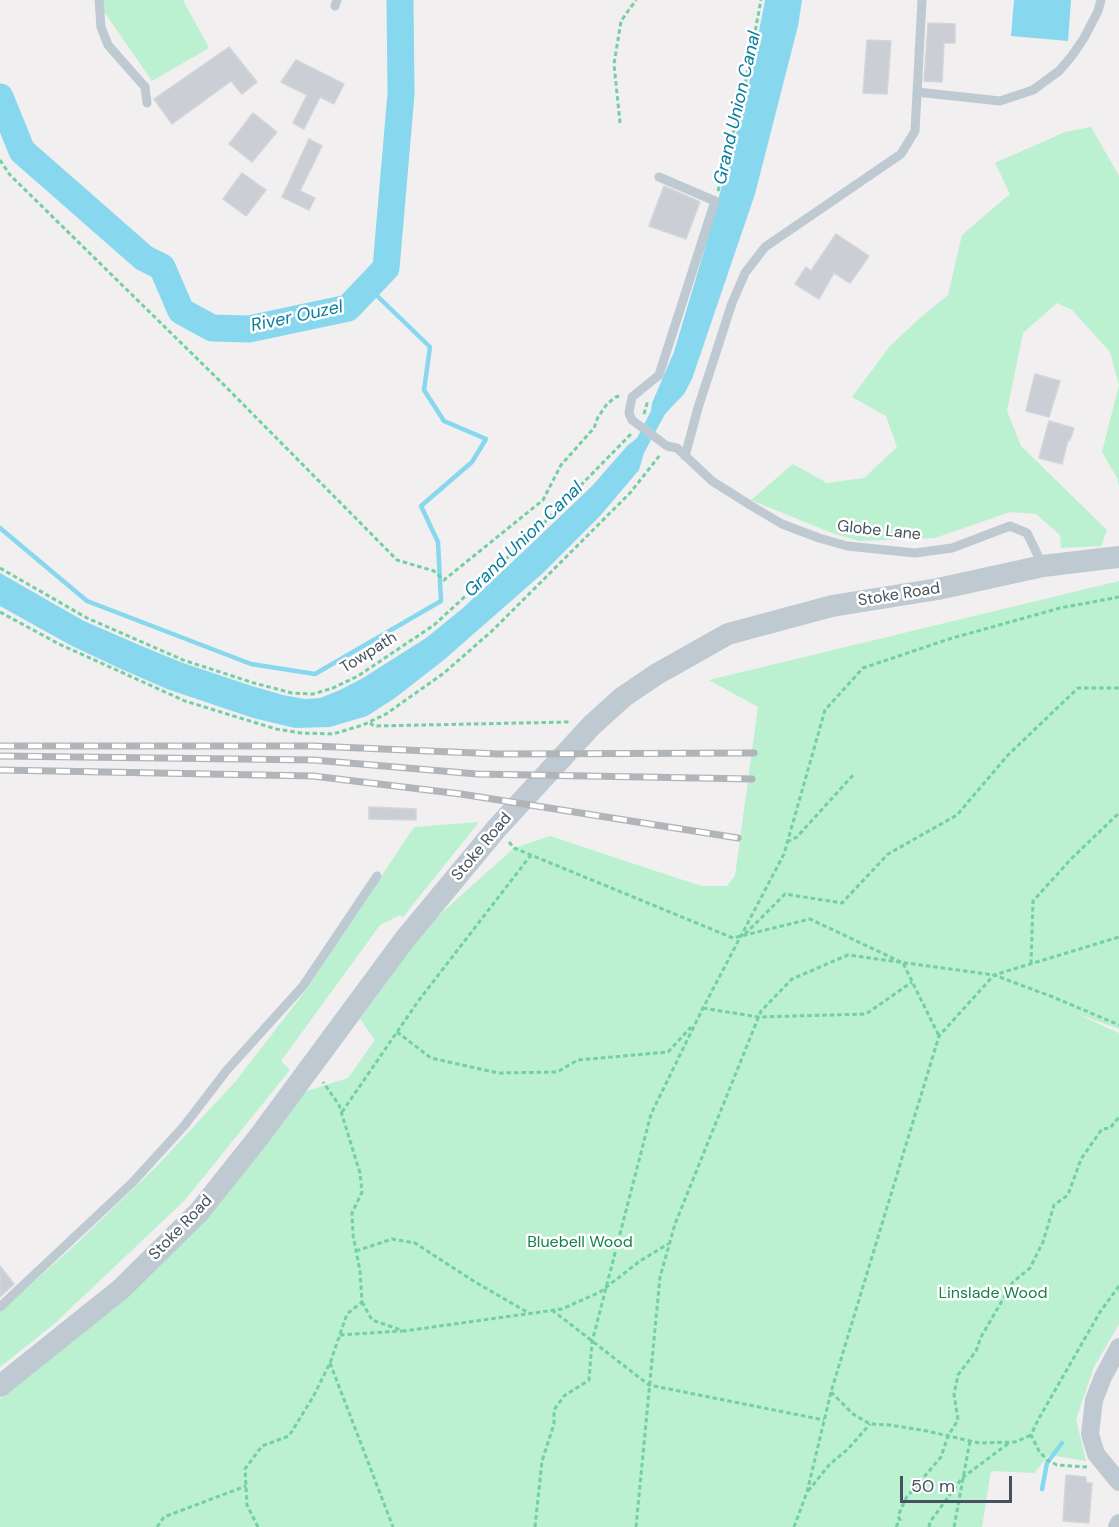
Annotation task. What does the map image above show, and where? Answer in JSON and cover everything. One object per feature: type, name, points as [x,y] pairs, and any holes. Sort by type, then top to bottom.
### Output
[{"type":"street","name":"Stoke Road","points":[[0,1386],[121,1289],[200,1212],[258,1138],[405,939],[498,826],[592,725],[622,697],[657,674],[728,634],[832,606],[938,589],[1043,566],[1119,557]]},
{"type":"street","points":[[1113,1476],[1096,1454],[1090,1434],[1094,1400],[1119,1347]]},
{"type":"street","points":[[1117,1527],[1119,1523]]},
{"type":"lane","points":[[99,0],[101,27],[108,45],[145,87],[147,103]]},
{"type":"lane","points":[[685,456],[732,303],[745,273],[765,247],[901,154],[915,131],[922,0]]},
{"type":"lane","points":[[917,92],[1000,101],[1033,90],[1059,71],[1071,57],[1084,38],[1101,0]]},
{"type":"lane","points":[[635,421],[629,413],[632,397],[659,375],[715,201],[658,177]]},
{"type":"lane","name":"Globe Lane","points":[[635,421],[685,456],[712,481],[782,524],[819,538],[848,546],[915,553],[952,548],[1010,526],[1027,533],[1043,566]]},
{"type":"lane","points":[[0,1307],[132,1184],[184,1126],[227,1070],[303,986],[377,876]]},
{"type":"path","points":[[620,123],[614,64],[621,21],[636,0]]},
{"type":"path","points":[[715,201],[743,96],[761,0]]},
{"type":"path","points":[[0,160],[10,175],[227,388],[397,560],[434,571],[444,580],[543,500],[561,465],[594,429],[597,417],[607,404],[615,397],[626,394],[632,397]]},
{"type":"path","points":[[635,421],[645,413],[659,375]]},
{"type":"path","name":"Towpath","points":[[0,568],[87,618],[183,660],[264,686],[292,693],[314,694],[358,676],[434,625],[541,526],[634,432]]},
{"type":"path","points":[[0,612],[115,671],[185,701],[254,723],[301,734],[333,734],[369,723],[386,714],[444,674],[493,630],[630,493],[672,447]]},
{"type":"path","points":[[535,1527],[542,1461],[554,1424],[554,1410],[564,1396],[589,1380],[592,1341],[651,1114],[694,1024],[784,854],[825,710],[863,668],[949,639],[1049,611],[1119,597]]},
{"type":"path","points":[[742,936],[785,894],[842,903],[888,854],[957,815],[1008,755],[1078,687],[1119,688]]},
{"type":"path","points":[[369,723],[374,726],[569,722],[592,725]]},
{"type":"path","points":[[787,842],[797,837],[854,774]]},
{"type":"path","points":[[1031,964],[1033,901],[1072,858],[1119,813]]},
{"type":"path","points":[[498,826],[514,848],[733,938],[810,919],[903,963],[939,1036]]},
{"type":"path","points":[[342,1112],[419,1000],[531,855]]},
{"type":"path","points":[[794,1527],[807,1492],[831,1392],[939,1036],[994,975],[1119,937]]},
{"type":"path","points":[[636,1527],[660,1277],[675,1224],[761,1011],[792,979],[848,955],[994,975],[1119,1025]]},
{"type":"path","points":[[703,1008],[758,1017],[866,1014],[912,982]]},
{"type":"path","points":[[397,1032],[431,1058],[498,1073],[557,1072],[578,1060],[668,1052],[694,1024]]},
{"type":"path","points":[[327,1088],[342,1112],[355,1153],[362,1192],[352,1213],[362,1302],[372,1320],[404,1331]]},
{"type":"path","points":[[896,1527],[906,1498],[940,1456],[958,1420],[954,1394],[958,1375],[975,1351],[1012,1282],[1030,1268],[1043,1242],[1054,1205],[1068,1195],[1081,1159],[1102,1129],[1110,1128],[1119,1117]]},
{"type":"path","points":[[356,1251],[392,1239],[415,1243],[528,1313]]},
{"type":"path","points":[[340,1335],[404,1331],[562,1309],[606,1288],[640,1261],[670,1243]]},
{"type":"path","points":[[831,1392],[853,1414],[870,1424],[890,1425],[979,1443],[1010,1442],[1031,1435],[1100,1312],[1119,1286]]},
{"type":"path","points":[[258,1527],[247,1505],[245,1469],[262,1446],[290,1436],[330,1362],[347,1314],[362,1302]]},
{"type":"path","points":[[552,1310],[649,1385],[824,1420]]},
{"type":"path","points":[[330,1362],[393,1527]]},
{"type":"path","points":[[807,1492],[830,1464],[848,1449],[870,1424]]},
{"type":"path","points":[[1031,1435],[1039,1452],[1047,1460],[1058,1465],[1098,1470],[1113,1476]]},
{"type":"path","points":[[954,1527],[970,1441]]},
{"type":"path","points":[[929,1527],[930,1522],[962,1478],[1010,1442]]},
{"type":"path","points":[[157,1527],[164,1517],[246,1486]]},
{"type":"green space","points":[[96,0],[183,0],[209,48],[152,81]]},
{"type":"green space","points":[[1091,127],[1119,176],[1119,385],[1110,352],[1072,310],[1057,303],[1023,333],[1007,411],[1021,446],[1107,530],[1101,546],[1061,548],[1060,535],[1036,514],[1010,512],[935,538],[859,541],[832,533],[751,500],[793,464],[827,483],[864,478],[897,447],[886,416],[852,397],[890,346],[948,295],[962,235],[1010,194],[995,163],[1065,132]]},
{"type":"green space","points":[[1119,385],[1119,487],[1117,478],[1102,452]]},
{"type":"green space","name":"Bluebell Wood","points":[[1119,581],[1119,1029],[1075,1013],[1119,1033],[1119,1324],[1094,1367],[1076,1419],[1086,1461],[1049,1455],[1034,1473],[991,1471],[982,1527],[0,1527],[0,1399],[125,1294],[300,1093],[348,1078],[375,1040],[360,1019],[428,925],[514,848],[550,836],[701,886],[727,886],[735,876],[758,707],[709,680]]},
{"type":"green space","points":[[479,822],[403,917],[400,915],[380,925],[281,1061],[290,1070],[185,1200],[54,1324],[0,1367],[0,1312],[75,1245],[157,1166],[235,1082],[306,990],[414,827]]},
{"type":"water","points":[[765,0],[802,0],[798,26],[755,194],[692,379],[684,394],[665,414],[644,453],[639,470],[600,516],[543,573],[445,659],[395,698],[367,716],[330,727],[295,728],[253,718],[167,689],[70,645],[0,606],[0,573],[84,621],[144,647],[183,663],[252,686],[305,699],[320,698],[340,690],[426,638],[463,608],[527,548],[593,485],[627,446],[637,438],[651,411],[652,403],[674,352],[704,251],[746,98]]},
{"type":"water","points":[[1014,0],[1071,0],[1068,41],[1011,36]]},
{"type":"building","points":[[928,23],[955,24],[955,43],[944,43],[942,82],[924,81]]},
{"type":"building","points":[[867,40],[891,41],[887,94],[863,93]]},
{"type":"building","points":[[229,47],[257,82],[242,94],[231,81],[172,124],[154,99]]},
{"type":"building","points":[[296,60],[344,84],[334,104],[320,97],[304,129],[293,123],[307,95],[281,82]]},
{"type":"building","points":[[253,113],[277,132],[252,162],[229,144]]},
{"type":"building","points":[[309,139],[322,146],[300,191],[315,198],[309,210],[282,197]]},
{"type":"building","points":[[242,173],[266,190],[246,216],[223,199]]},
{"type":"building","points":[[664,186],[700,202],[686,239],[649,226]]},
{"type":"building","points":[[836,234],[869,256],[850,283],[834,273],[819,299],[795,284],[806,267],[811,271]]},
{"type":"building","points":[[1035,374],[1060,381],[1049,417],[1026,411]]},
{"type":"building","points":[[1049,421],[1074,428],[1068,440],[1062,464],[1039,458]]},
{"type":"building","points":[[369,807],[416,809],[416,820],[369,819]]},
{"type":"building","points":[[0,1266],[14,1284],[0,1297]]},
{"type":"building","points":[[1066,1475],[1086,1477],[1086,1483],[1092,1483],[1089,1523],[1063,1521]]},
{"type":"waterway","name":"River Ouzel","points":[[0,97],[22,151],[144,258],[162,267],[181,311],[212,328],[249,329],[348,308],[386,268],[401,94],[400,0]]},
{"type":"waterway","points":[[0,528],[87,601],[251,664],[315,674],[441,601],[438,542],[421,506],[472,462],[486,439],[444,421],[424,390],[430,347],[368,287]]},
{"type":"waterway","points":[[1042,1489],[1047,1463],[1062,1443]]},
{"type":"railway","points":[[0,746],[313,746],[499,754],[754,753]]},
{"type":"railway","points":[[0,756],[314,760],[477,774],[752,779]]},
{"type":"railway","points":[[0,770],[313,776],[461,794],[738,838]]},
{"type":"water label","name":"Grand Union Canal","points":[[738,108]]},
{"type":"water label","name":"Grand Union Canal","points":[[524,540]]},
{"type":"park label","name":"Linslade Wood","points":[[993,1294]]}]
